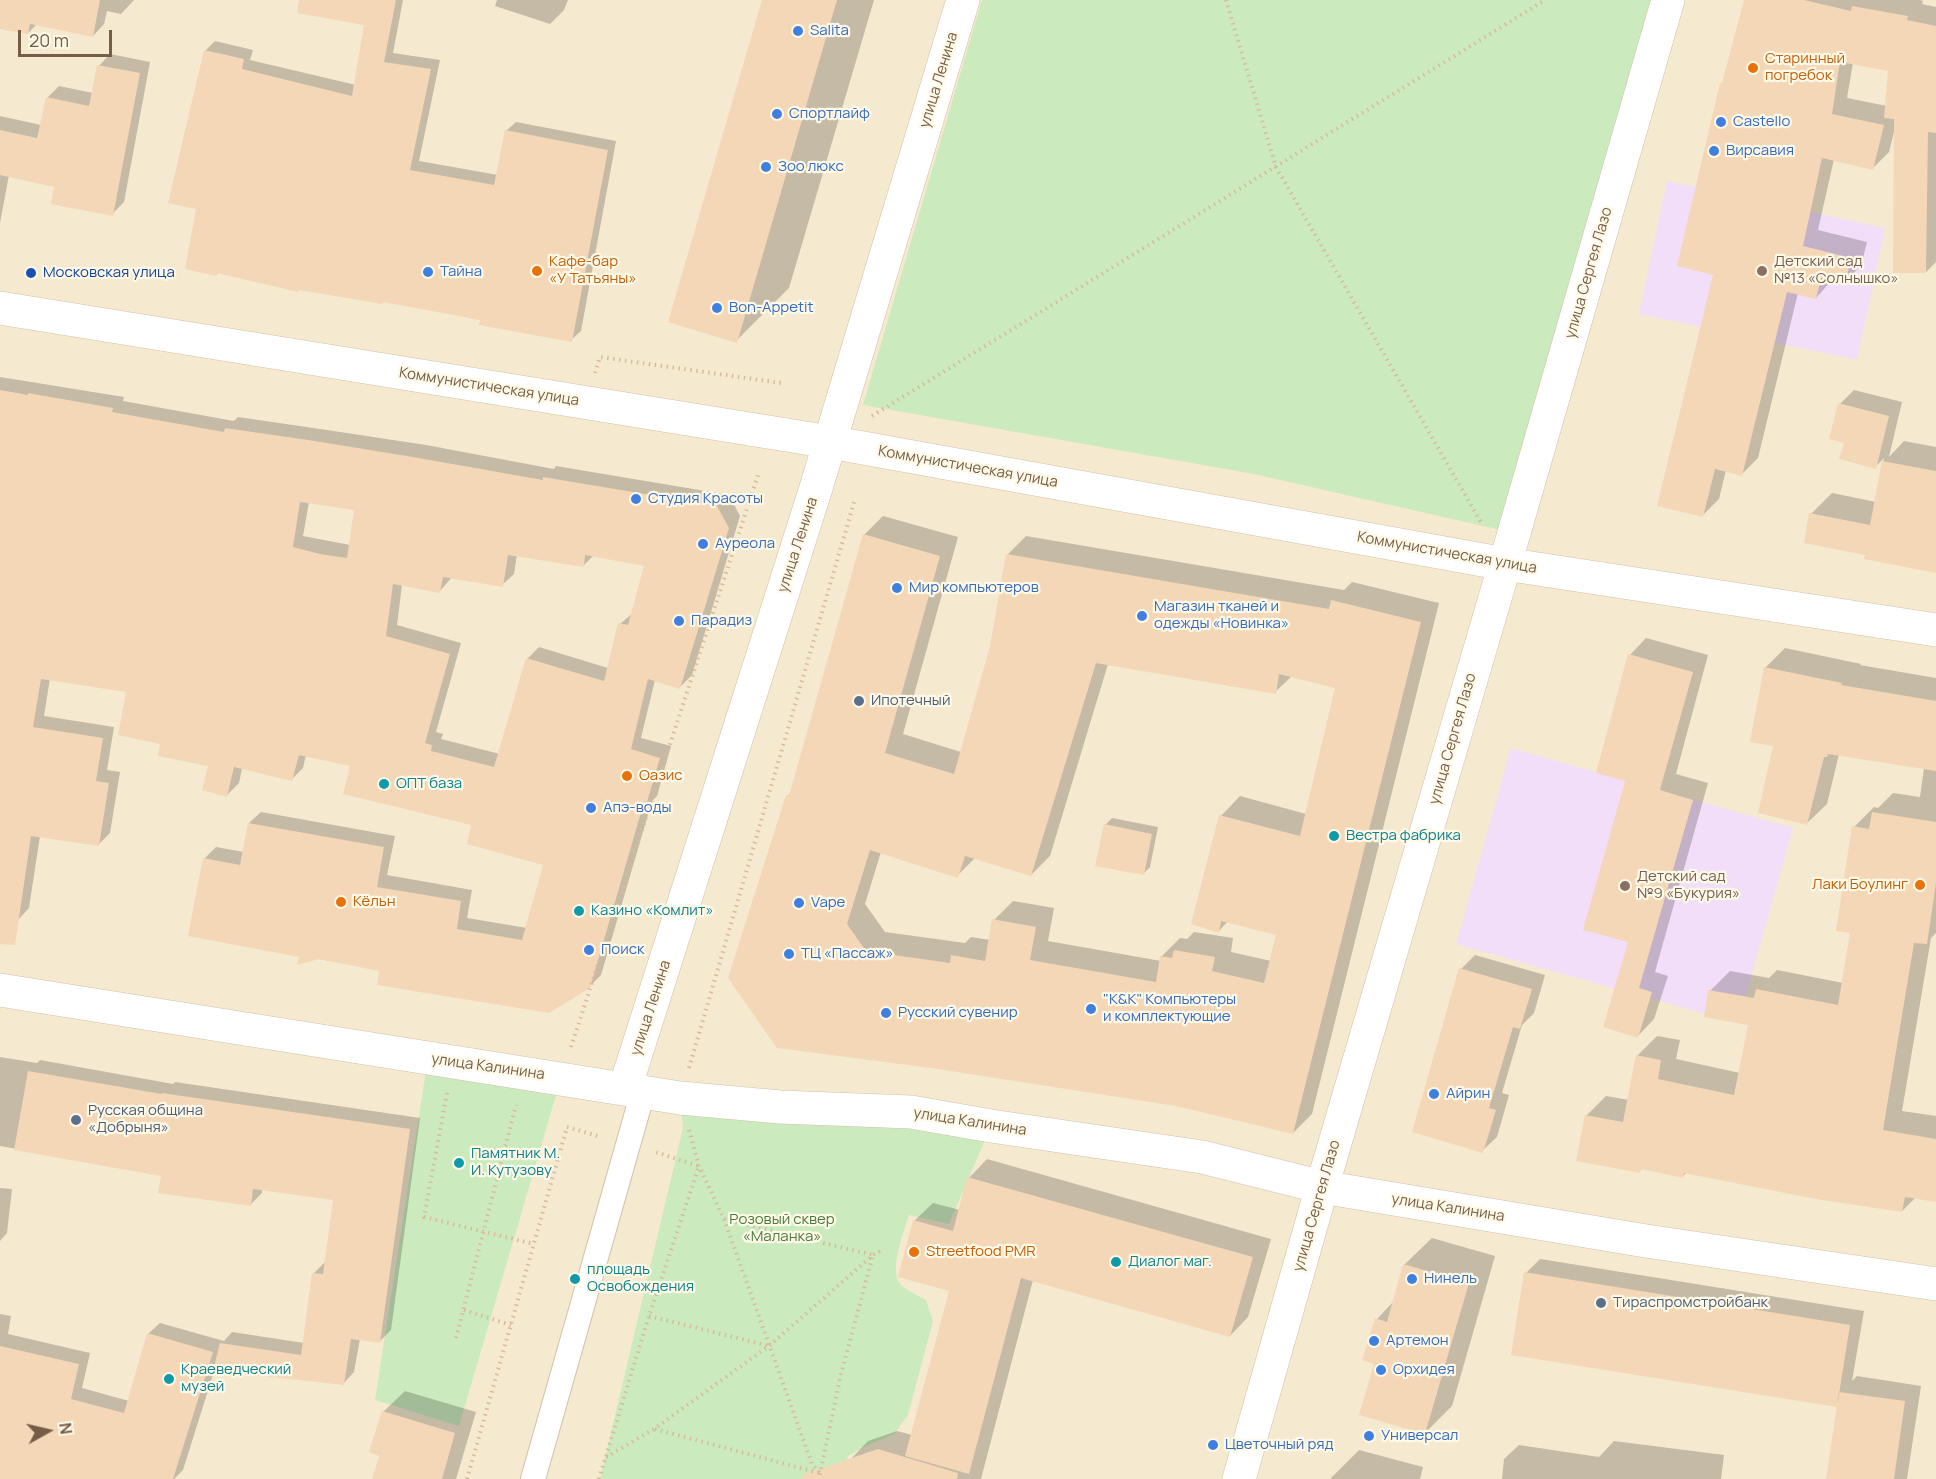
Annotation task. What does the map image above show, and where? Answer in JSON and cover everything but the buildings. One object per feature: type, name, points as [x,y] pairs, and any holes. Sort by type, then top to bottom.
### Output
[{"type":"street","name":"улица Ленина","points":[[533,1479],[628,1144],[634,1090],[963,0]]},
{"type":"street","name":"улица Сергея Лазо","points":[[1239,1479],[1668,0]]},
{"type":"street","name":"Коммунистическая улица","points":[[0,308],[830,442],[1505,564],[1936,630]]},
{"type":"street","name":"улица Калинина","points":[[0,990],[680,1098],[780,1107],[911,1112],[1203,1157],[1322,1187],[1634,1239],[1936,1284]]},
{"type":"path","points":[[1226,0],[1276,167],[1505,564]]},
{"type":"path","points":[[830,442],[1545,0]]},
{"type":"path","points":[[600,357],[781,383]]},
{"type":"path","points":[[561,1078],[759,472]]},
{"type":"path","points":[[819,1476],[812,1464],[724,1219],[699,1166],[680,1098],[855,499]]},
{"type":"path","points":[[452,1062],[424,1217],[534,1244]]},
{"type":"path","points":[[456,1338],[524,1072]]},
{"type":"path","points":[[467,1479],[567,1127],[699,1166]]},
{"type":"path","points":[[599,1479],[649,1316],[699,1166]]},
{"type":"path","points":[[724,1219],[873,1255]]},
{"type":"path","points":[[605,1458],[654,1429],[770,1346],[873,1255],[884,1249]]},
{"type":"path","points":[[819,1476],[841,1374],[873,1255]]},
{"type":"path","points":[[464,1310],[511,1325]]},
{"type":"path","points":[[649,1316],[770,1346]]},
{"type":"path","points":[[654,1429],[819,1476]]},
{"type":"shaded area","points":[[0,0],[1936,0],[1936,1479],[0,1479]]},
{"type":"shaded area","name":"Детский сад №13 «Солнышко»","points":[[1667,181],[1885,228],[1857,360],[1639,314]]},
{"type":"shaded area","name":"Детский сад №9 «Букурия»","points":[[1511,748],[1793,828],[1738,1023],[1456,944]]},
{"type":"green space","points":[[982,0],[1668,0],[1514,533],[1254,474],[863,405]]},
{"type":"green space","points":[[428,1058],[561,1078],[459,1426],[375,1400]]},
{"type":"green space","name":"Розовый сквер «Маланка»","points":[[680,1098],[991,1126],[949,1224],[909,1215],[896,1261],[897,1279],[903,1287],[926,1300],[933,1321],[908,1415],[894,1434],[848,1456],[842,1479],[600,1479],[683,1128]]},
{"type":"place","name":"Salita","points":[[798,31]]},
{"type":"place","name":"Старинный погребок","points":[[1753,68]]},
{"type":"place","name":"Спортлайф","points":[[777,114]]},
{"type":"place","name":"Castello","points":[[1721,122]]},
{"type":"place","name":"Вирсавия","points":[[1714,151]]},
{"type":"place","name":"Зоо люкс","points":[[766,167]]},
{"type":"place","name":"Кафе-бар «У Татьяны»","points":[[537,271]]},
{"type":"place","name":"Детский сад №13 «Солнышко»","points":[[1762,271]]},
{"type":"place","name":"Тайна","points":[[428,272]]},
{"type":"place","name":"Московская улица","points":[[31,273]]},
{"type":"place","name":"Bon-Appetit","points":[[717,308]]},
{"type":"place","name":"Студия Красоты","points":[[636,499]]},
{"type":"place","name":"Ауреола","points":[[703,544]]},
{"type":"place","name":"Мир компьютеров","points":[[897,588]]},
{"type":"place","name":"Магазин тканей и одежды «Новинка»","points":[[1142,616]]},
{"type":"place","name":"Парадиз","points":[[679,621]]},
{"type":"place","name":"Ипотечный","points":[[859,701]]},
{"type":"place","name":"Оазис","points":[[627,776]]},
{"type":"place","name":"ОПТ база","points":[[384,784]]},
{"type":"place","name":"Апэ-воды","points":[[591,808]]},
{"type":"place","name":"Вестра фабрика","points":[[1334,836]]},
{"type":"place","name":"Лаки Боулинг","points":[[1920,885]]},
{"type":"place","name":"Детский сад №9 «Букурия»","points":[[1625,886]]},
{"type":"place","name":"Кёльн","points":[[341,902]]},
{"type":"place","name":"Vape","points":[[799,903]]},
{"type":"place","name":"Казино «Комлит»","points":[[579,911]]},
{"type":"place","name":"Поиск","points":[[589,950]]},
{"type":"place","name":"ТЦ «Пассаж»","points":[[789,954]]},
{"type":"place","name":"\"К&К\" Компьютеры и комплектующие","points":[[1091,1009]]},
{"type":"place","name":"Русский сувенир","points":[[886,1013]]},
{"type":"place","name":"Айрин","points":[[1434,1094]]},
{"type":"place","name":"Русская община «Добрыня»","points":[[76,1120]]},
{"type":"place","name":"Памятник М. И. Кутузову","points":[[459,1163]]},
{"type":"place","name":"Streetfood PMR","points":[[914,1252]]},
{"type":"place","name":"Диалог маг.","points":[[1116,1262]]},
{"type":"place","name":"площадь Освобождения","points":[[575,1279]]},
{"type":"place","name":"Нинель","points":[[1412,1279]]},
{"type":"place","name":"Тираспромстройбанк","points":[[1601,1303]]},
{"type":"place","name":"Артемон","points":[[1374,1341]]},
{"type":"place","name":"Орхидея","points":[[1381,1370]]},
{"type":"place","name":"Краеведческий музей","points":[[169,1379]]},
{"type":"place","name":"Универсал","points":[[1369,1436]]},
{"type":"place","name":"Цветочный ряд","points":[[1213,1445]]}]
